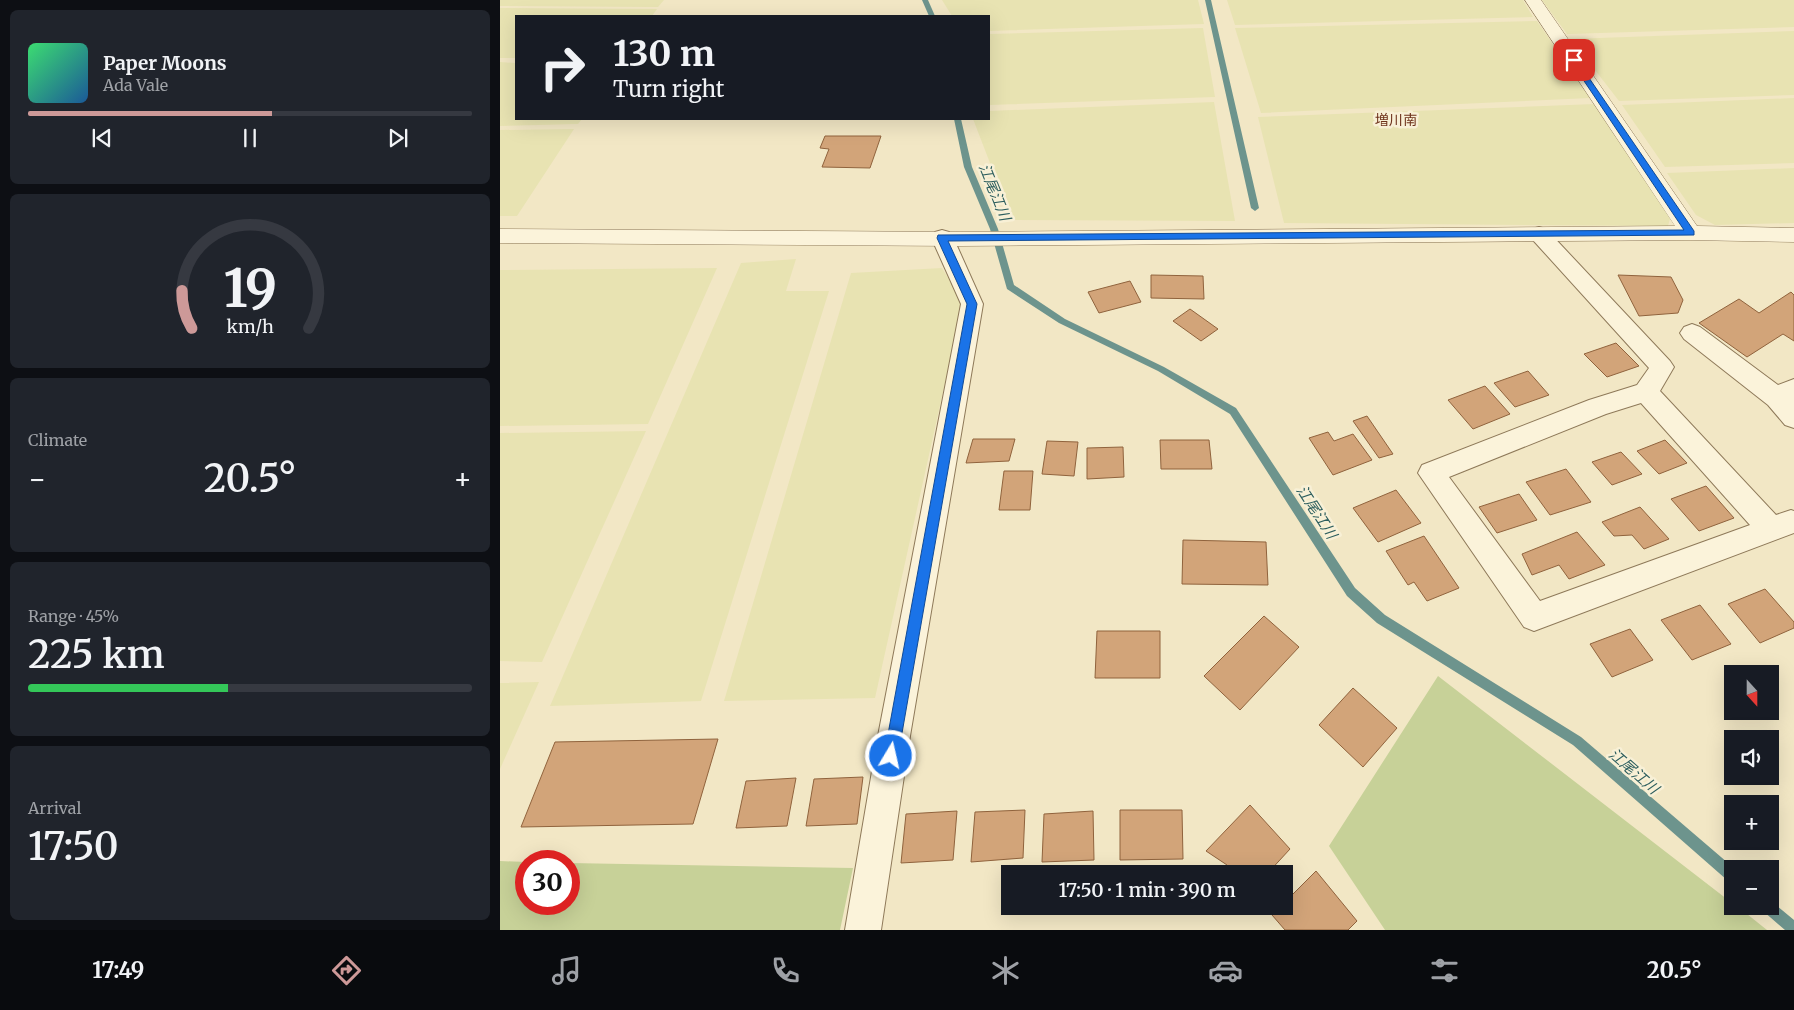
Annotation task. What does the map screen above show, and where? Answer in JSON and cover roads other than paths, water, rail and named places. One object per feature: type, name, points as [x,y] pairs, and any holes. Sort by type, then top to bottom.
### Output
[{"type":"street","points":[[1533,0],[1691,233]]},
{"type":"street","points":[[500,236],[951,238],[1691,233],[1794,235]]},
{"type":"street","points":[[1540,234],[1662,367],[1646,392],[1598,407],[1431,473],[1534,617],[1782,526],[1646,392]]},
{"type":"street","points":[[864,930],[894,736],[972,304],[951,238]]},
{"type":"street","points":[[1692,333],[1785,393],[1794,418]]},
{"type":"waterway","name":"江尾江川","points":[[925,0],[932,15]]},
{"type":"waterway","points":[[1208,0],[1255,208]]},
{"type":"waterway","name":"江尾江川","points":[[957,120],[968,167],[994,229],[1010,287],[1062,321],[1161,369],[1233,411],[1351,592],[1381,619],[1577,741],[1724,868]]},
{"type":"waterway","name":"江尾江川","points":[[1778,915],[1794,929]]},
{"type":"district","name":"増川南","points":[[1396,120]]}]
